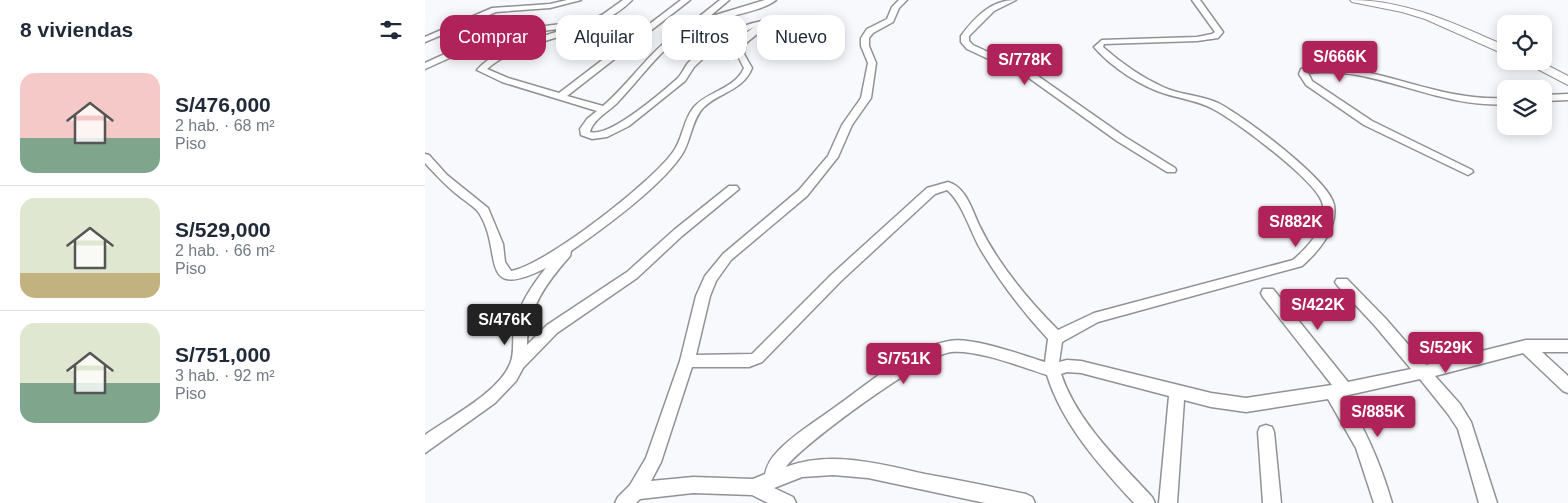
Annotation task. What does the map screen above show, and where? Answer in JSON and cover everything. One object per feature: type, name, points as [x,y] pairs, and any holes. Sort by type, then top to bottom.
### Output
[{"type":"street","points":[[425,40],[495,10],[550,6],[577,0]]},
{"type":"street","points":[[605,15],[628,0]]},
{"type":"street","points":[[561,96],[686,0]]},
{"type":"street","points":[[707,15],[725,0]]},
{"type":"street","points":[[727,15],[772,0]]},
{"type":"street","points":[[630,497],[653,462],[687,361],[703,296],[710,279],[727,257],[803,193],[833,158],[847,125],[866,98],[872,63],[865,46],[865,38],[870,31],[890,20],[896,7],[903,0]]},
{"type":"street","points":[[1012,0],[989,9],[965,36],[965,42],[970,47],[1032,76],[1121,139],[1171,170]]},
{"type":"street","points":[[1056,338],[1094,318],[1297,264],[1312,250],[1324,230],[1329,206],[1321,190],[1251,130],[1214,105],[1181,96],[1155,86],[1098,47],[1102,42],[1203,39],[1217,35],[1219,32],[1196,0]]},
{"type":"street","points":[[1356,0],[1404,9],[1429,17],[1497,47]]},
{"type":"street","points":[[425,157],[443,177],[484,211],[497,244],[499,263],[508,276],[521,275],[574,244],[625,206],[676,156],[685,142],[691,119],[700,105],[738,82],[745,75],[748,68],[741,56],[741,46],[748,36],[768,22],[763,21],[750,25],[711,46],[691,65],[682,79],[613,132],[602,136],[588,135],[585,130],[587,126],[605,110],[654,55],[662,49]]},
{"type":"street","points":[[425,66],[493,35],[556,26]]},
{"type":"street","points":[[556,36],[489,62],[481,70],[505,80],[605,110]]},
{"type":"street","points":[[1468,172],[1368,123],[1309,83],[1303,74],[1304,71],[1317,69],[1364,73],[1460,99],[1497,101]]},
{"type":"street","points":[[1546,70],[1568,81]]},
{"type":"street","points":[[1552,98],[1568,97]]},
{"type":"street","points":[[687,361],[749,362],[757,358],[836,278],[931,191],[947,186],[956,192],[981,241],[1038,320],[1056,338]]},
{"type":"street","points":[[425,445],[503,387],[517,365],[552,330],[632,275],[678,233],[733,189]]},
{"type":"street","points":[[517,365],[523,319],[530,303],[545,276],[574,244]]},
{"type":"street","points":[[1342,282],[1425,372],[1454,409],[1465,427],[1488,503]]},
{"type":"street","points":[[1268,293],[1338,390],[1363,441],[1383,503]]},
{"type":"street","points":[[1056,338],[1053,371],[1070,408],[1093,443],[1146,503]]},
{"type":"street","points":[[773,478],[775,468],[783,457],[805,438],[902,368],[930,352],[951,346],[989,352],[1053,371],[1067,366],[1081,367],[1219,402],[1246,405],[1338,390],[1425,372],[1526,346],[1568,346]]},
{"type":"street","points":[[1526,346],[1568,386]]},
{"type":"street","points":[[1168,503],[1177,390]]},
{"type":"street","points":[[1267,432],[1273,503]]},
{"type":"street","points":[[753,487],[773,478],[802,470],[851,468],[1021,502]]},
{"type":"street","points":[[630,497],[693,485],[753,487],[787,503]]}]
